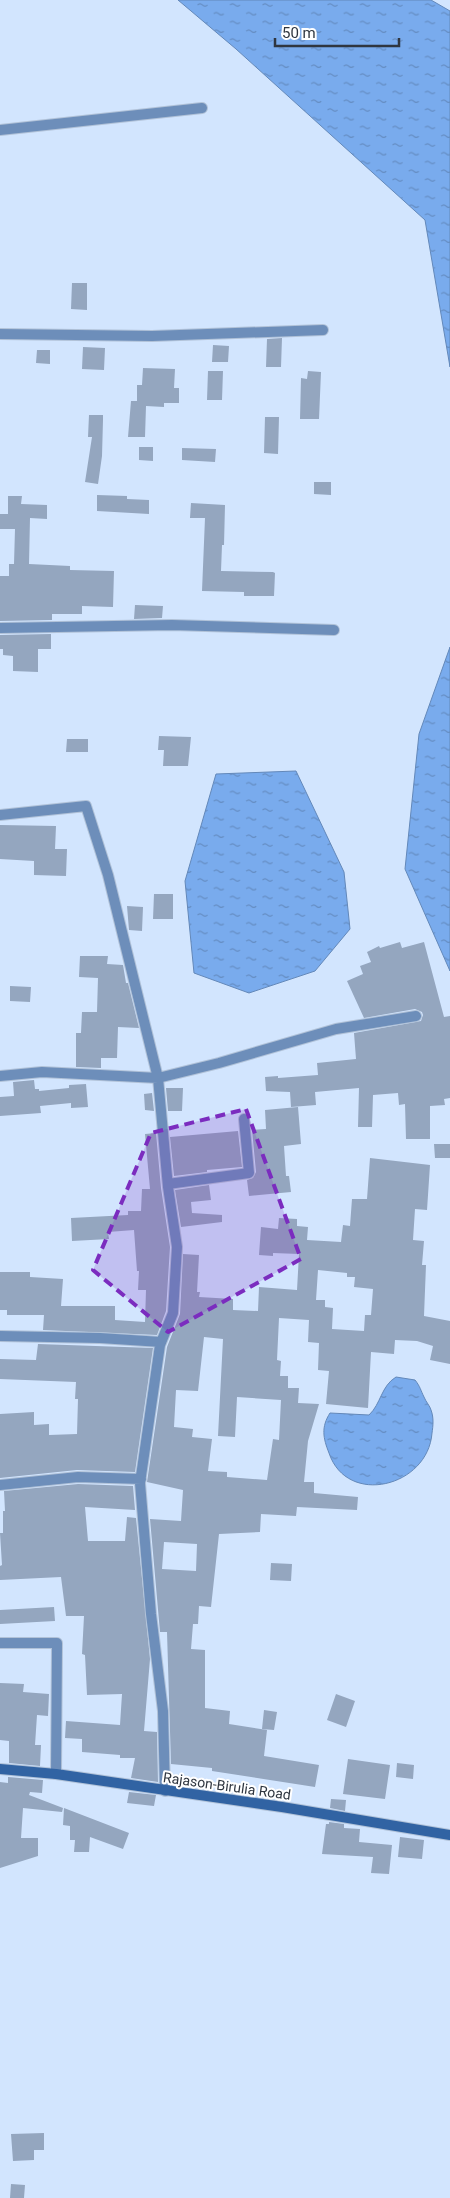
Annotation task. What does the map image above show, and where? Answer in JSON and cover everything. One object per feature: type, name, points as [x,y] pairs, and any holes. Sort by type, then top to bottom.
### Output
[{"type":"street","points":[[0,130],[202,108]]},
{"type":"street","points":[[0,334],[152,336],[323,330]]},
{"type":"street","points":[[0,628],[172,625],[334,630]]},
{"type":"street","points":[[0,816],[86,806],[108,875],[158,1078],[168,1184],[177,1247],[173,1313],[161,1342],[141,1479],[151,1614],[163,1711],[164,1790]]},
{"type":"street","points":[[0,1076],[42,1072],[158,1078],[219,1064],[336,1029],[416,1016]]},
{"type":"street","points":[[168,1184],[249,1173],[244,1119]]},
{"type":"street","points":[[0,1336],[100,1338],[161,1342]]},
{"type":"street","points":[[0,1486],[78,1477],[141,1479]]},
{"type":"street","points":[[0,1643],[56,1643],[56,1774]]},
{"type":"street","name":"Rajason-Birulia Road","points":[[0,1769],[56,1774],[164,1790],[450,1836]]},
{"type":"highlighted area","points":[[246,1109],[301,1259],[168,1332],[93,1270],[151,1133]]},
{"type":"water","points":[[178,0],[431,0],[450,11],[450,367],[425,220],[236,49]]},
{"type":"water","points":[[450,647],[450,971],[405,869],[419,734]]},
{"type":"water","points":[[296,771],[344,872],[350,929],[315,971],[249,993],[194,973],[185,881],[216,774]]},
{"type":"water","points":[[396,1377],[415,1380],[430,1408],[433,1416],[433,1425],[427,1452],[417,1466],[402,1477],[386,1484],[368,1485],[352,1480],[338,1470],[329,1453],[324,1433],[327,1418],[330,1413],[369,1415],[387,1385]]},
{"type":"building","points":[[72,283],[87,283],[87,310],[71,309]]},
{"type":"building","points":[[282,338],[281,367],[266,367],[267,339]]},
{"type":"building","points":[[213,345],[229,346],[228,362],[212,362]]},
{"type":"building","points":[[83,347],[105,348],[104,370],[82,369]]},
{"type":"building","points":[[37,350],[50,350],[50,364],[36,363]]},
{"type":"building","points":[[143,368],[175,369],[174,388],[179,388],[179,403],[164,403],[164,407],[146,406],[145,437],[128,437],[131,401],[137,401],[137,385],[142,385]]},
{"type":"building","points":[[208,371],[223,371],[222,400],[207,400]]},
{"type":"building","points":[[308,371],[321,372],[319,419],[300,419],[301,378],[307,379]]},
{"type":"building","points":[[89,415],[103,415],[102,456],[98,484],[85,482],[92,437],[88,437]]},
{"type":"building","points":[[265,417],[279,417],[278,454],[264,453]]},
{"type":"building","points":[[139,447],[153,447],[153,461],[139,460]]},
{"type":"building","points":[[182,448],[216,449],[215,462],[182,460]]},
{"type":"building","points":[[314,482],[331,482],[331,495],[314,494]]},
{"type":"building","points":[[97,495],[127,496],[127,499],[149,500],[149,514],[97,511]]},
{"type":"building","points":[[8,496],[22,496],[21,504],[47,505],[47,519],[30,518],[29,564],[70,566],[70,570],[114,571],[113,607],[82,606],[82,614],[52,614],[52,620],[0,621],[0,576],[9,576],[9,564],[14,564],[15,529],[0,529],[0,514],[8,514]]},
{"type":"building","points":[[191,503],[225,505],[221,571],[273,572],[275,573],[274,596],[244,596],[244,592],[202,591],[205,518],[190,518]]},
{"type":"building","points":[[135,605],[163,606],[162,618],[134,619]]},
{"type":"building","points":[[51,634],[51,649],[38,649],[38,672],[13,671],[13,656],[3,655],[3,649],[0,649],[0,635]]},
{"type":"building","points":[[159,736],[191,737],[188,766],[163,766],[164,750],[158,750]]},
{"type":"building","points":[[67,739],[88,739],[88,752],[66,752]]},
{"type":"building","points":[[0,825],[56,826],[55,849],[67,849],[66,876],[34,875],[34,861],[0,859]]},
{"type":"building","points":[[154,894],[173,894],[173,919],[153,919]]},
{"type":"building","points":[[127,906],[143,907],[142,931],[129,930]]},
{"type":"building","points":[[400,942],[402,948],[424,942],[444,1017],[450,1016],[450,1098],[444,1099],[445,1105],[430,1106],[430,1139],[406,1139],[405,1104],[399,1105],[398,1093],[373,1095],[372,1127],[358,1127],[359,1088],[315,1092],[316,1105],[291,1107],[290,1092],[266,1091],[265,1077],[318,1075],[317,1063],[356,1059],[354,1033],[421,1021],[422,1012],[415,1009],[364,1018],[347,981],[363,974],[360,966],[371,962],[367,952],[379,946],[380,948]]},
{"type":"building","points":[[80,956],[108,956],[107,964],[123,965],[126,983],[128,983],[139,1028],[118,1027],[117,1058],[101,1058],[101,1068],[76,1067],[76,1033],[81,1033],[82,1012],[97,1012],[98,978],[79,977]]},
{"type":"building","points":[[10,986],[31,987],[30,1002],[10,1001]]},
{"type":"building","points":[[34,1080],[35,1089],[39,1089],[39,1091],[69,1088],[69,1085],[86,1084],[88,1107],[71,1108],[71,1103],[40,1106],[41,1113],[0,1116],[0,1097],[14,1096],[13,1082]]},
{"type":"building","points":[[166,1088],[183,1088],[182,1111],[168,1111]]},
{"type":"building","points":[[152,1093],[154,1111],[145,1110],[144,1094]]},
{"type":"building","points":[[298,1107],[301,1144],[284,1146],[286,1176],[289,1176],[291,1192],[249,1196],[247,1180],[253,1178],[256,1172],[252,1130],[266,1129],[265,1110]]},
{"type":"building","points":[[238,1131],[242,1167],[207,1170],[207,1172],[174,1176],[170,1137]]},
{"type":"building","points":[[156,1133],[161,1188],[170,1247],[166,1311],[157,1335],[43,1330],[44,1315],[7,1315],[7,1310],[0,1310],[0,1272],[30,1272],[30,1277],[63,1279],[61,1306],[115,1306],[115,1320],[145,1322],[146,1290],[138,1290],[139,1271],[137,1271],[134,1230],[108,1232],[109,1239],[72,1241],[71,1218],[128,1215],[128,1211],[141,1211],[142,1189],[150,1189],[145,1134]]},
{"type":"building","points":[[434,1144],[450,1144],[450,1158],[435,1158]]},
{"type":"building","points":[[370,1158],[430,1165],[427,1210],[415,1209],[413,1240],[424,1241],[422,1265],[426,1265],[424,1316],[450,1321],[450,1364],[430,1360],[433,1346],[417,1341],[395,1340],[394,1354],[371,1352],[368,1408],[326,1404],[329,1371],[318,1370],[319,1343],[308,1342],[309,1320],[279,1318],[277,1360],[281,1361],[280,1376],[288,1376],[288,1388],[299,1388],[298,1403],[319,1404],[308,1441],[304,1482],[314,1482],[314,1493],[358,1497],[357,1510],[297,1507],[296,1516],[261,1514],[260,1532],[219,1534],[211,1607],[199,1606],[198,1624],[193,1624],[191,1649],[205,1650],[205,1708],[230,1711],[229,1724],[267,1730],[264,1756],[319,1765],[315,1787],[212,1771],[212,1768],[171,1764],[167,1632],[160,1632],[150,1519],[181,1521],[183,1490],[147,1482],[167,1347],[180,1314],[183,1254],[199,1255],[197,1292],[200,1292],[199,1297],[233,1299],[233,1310],[258,1311],[259,1287],[297,1290],[299,1254],[273,1253],[273,1256],[259,1255],[261,1227],[278,1229],[279,1218],[297,1219],[297,1226],[308,1227],[307,1240],[341,1242],[343,1225],[350,1226],[352,1199],[367,1199]],"holes":[[[318,1270],[347,1273],[347,1277],[355,1277],[354,1287],[373,1289],[371,1315],[365,1315],[364,1331],[332,1329],[333,1308],[325,1307],[325,1300],[316,1300]],[[204,1337],[223,1339],[218,1436],[235,1437],[237,1397],[281,1400],[279,1440],[273,1439],[267,1480],[227,1477],[227,1472],[208,1471],[212,1439],[192,1437],[193,1429],[174,1427],[176,1390],[198,1391]],[[164,1542],[197,1544],[196,1571],[162,1569]]]},
{"type":"building","points":[[209,1185],[211,1200],[191,1202],[192,1213],[222,1215],[222,1222],[181,1227],[175,1190]]},
{"type":"building","points":[[38,1344],[153,1348],[135,1472],[77,1470],[0,1478],[0,1414],[34,1412],[34,1425],[49,1424],[49,1435],[77,1434],[78,1399],[75,1399],[76,1382],[0,1379],[0,1359],[36,1360]]},
{"type":"building","points":[[78,1484],[133,1486],[135,1510],[85,1507],[88,1541],[125,1541],[127,1517],[136,1518],[150,1659],[144,1731],[157,1732],[158,1782],[131,1778],[135,1758],[120,1758],[120,1755],[82,1752],[82,1739],[65,1738],[66,1721],[120,1725],[122,1694],[87,1695],[85,1655],[82,1654],[84,1616],[66,1616],[61,1577],[0,1580],[0,1566],[2,1565],[0,1533],[3,1533],[4,1491]]},
{"type":"building","points":[[271,1563],[292,1564],[291,1581],[270,1580]]},
{"type":"building","points":[[54,1607],[55,1621],[0,1624],[0,1610]]},
{"type":"building","points":[[0,1683],[24,1684],[23,1692],[49,1694],[48,1716],[37,1715],[35,1745],[41,1745],[40,1766],[9,1763],[9,1741],[0,1740]]},
{"type":"building","points":[[336,1694],[355,1701],[346,1727],[327,1720]]},
{"type":"building","points":[[264,1710],[277,1712],[274,1730],[262,1729]]},
{"type":"building","points":[[348,1759],[390,1765],[385,1799],[343,1794]]},
{"type":"building","points":[[397,1763],[414,1765],[413,1779],[396,1777]]},
{"type":"building","points":[[8,1777],[43,1780],[42,1793],[30,1792],[29,1795],[63,1808],[62,1812],[23,1808],[21,1838],[38,1838],[38,1856],[0,1868],[0,1782],[8,1783]]},
{"type":"building","points":[[129,1792],[156,1795],[154,1806],[127,1803]]},
{"type":"building","points":[[331,1799],[346,1800],[345,1811],[330,1808]]},
{"type":"building","points":[[64,1808],[129,1833],[123,1849],[90,1837],[89,1852],[74,1852],[75,1840],[70,1840],[70,1826],[63,1825]]},
{"type":"building","points":[[329,1822],[344,1824],[344,1828],[360,1829],[359,1842],[392,1845],[389,1874],[371,1873],[373,1857],[322,1854],[326,1824],[329,1824]]},
{"type":"building","points":[[400,1837],[424,1840],[422,1859],[398,1857]]},
{"type":"building","points":[[44,2133],[44,2150],[34,2150],[34,2160],[13,2161],[11,2134]]},
{"type":"building","points":[[11,2184],[25,2185],[24,2198],[10,2198]]}]
